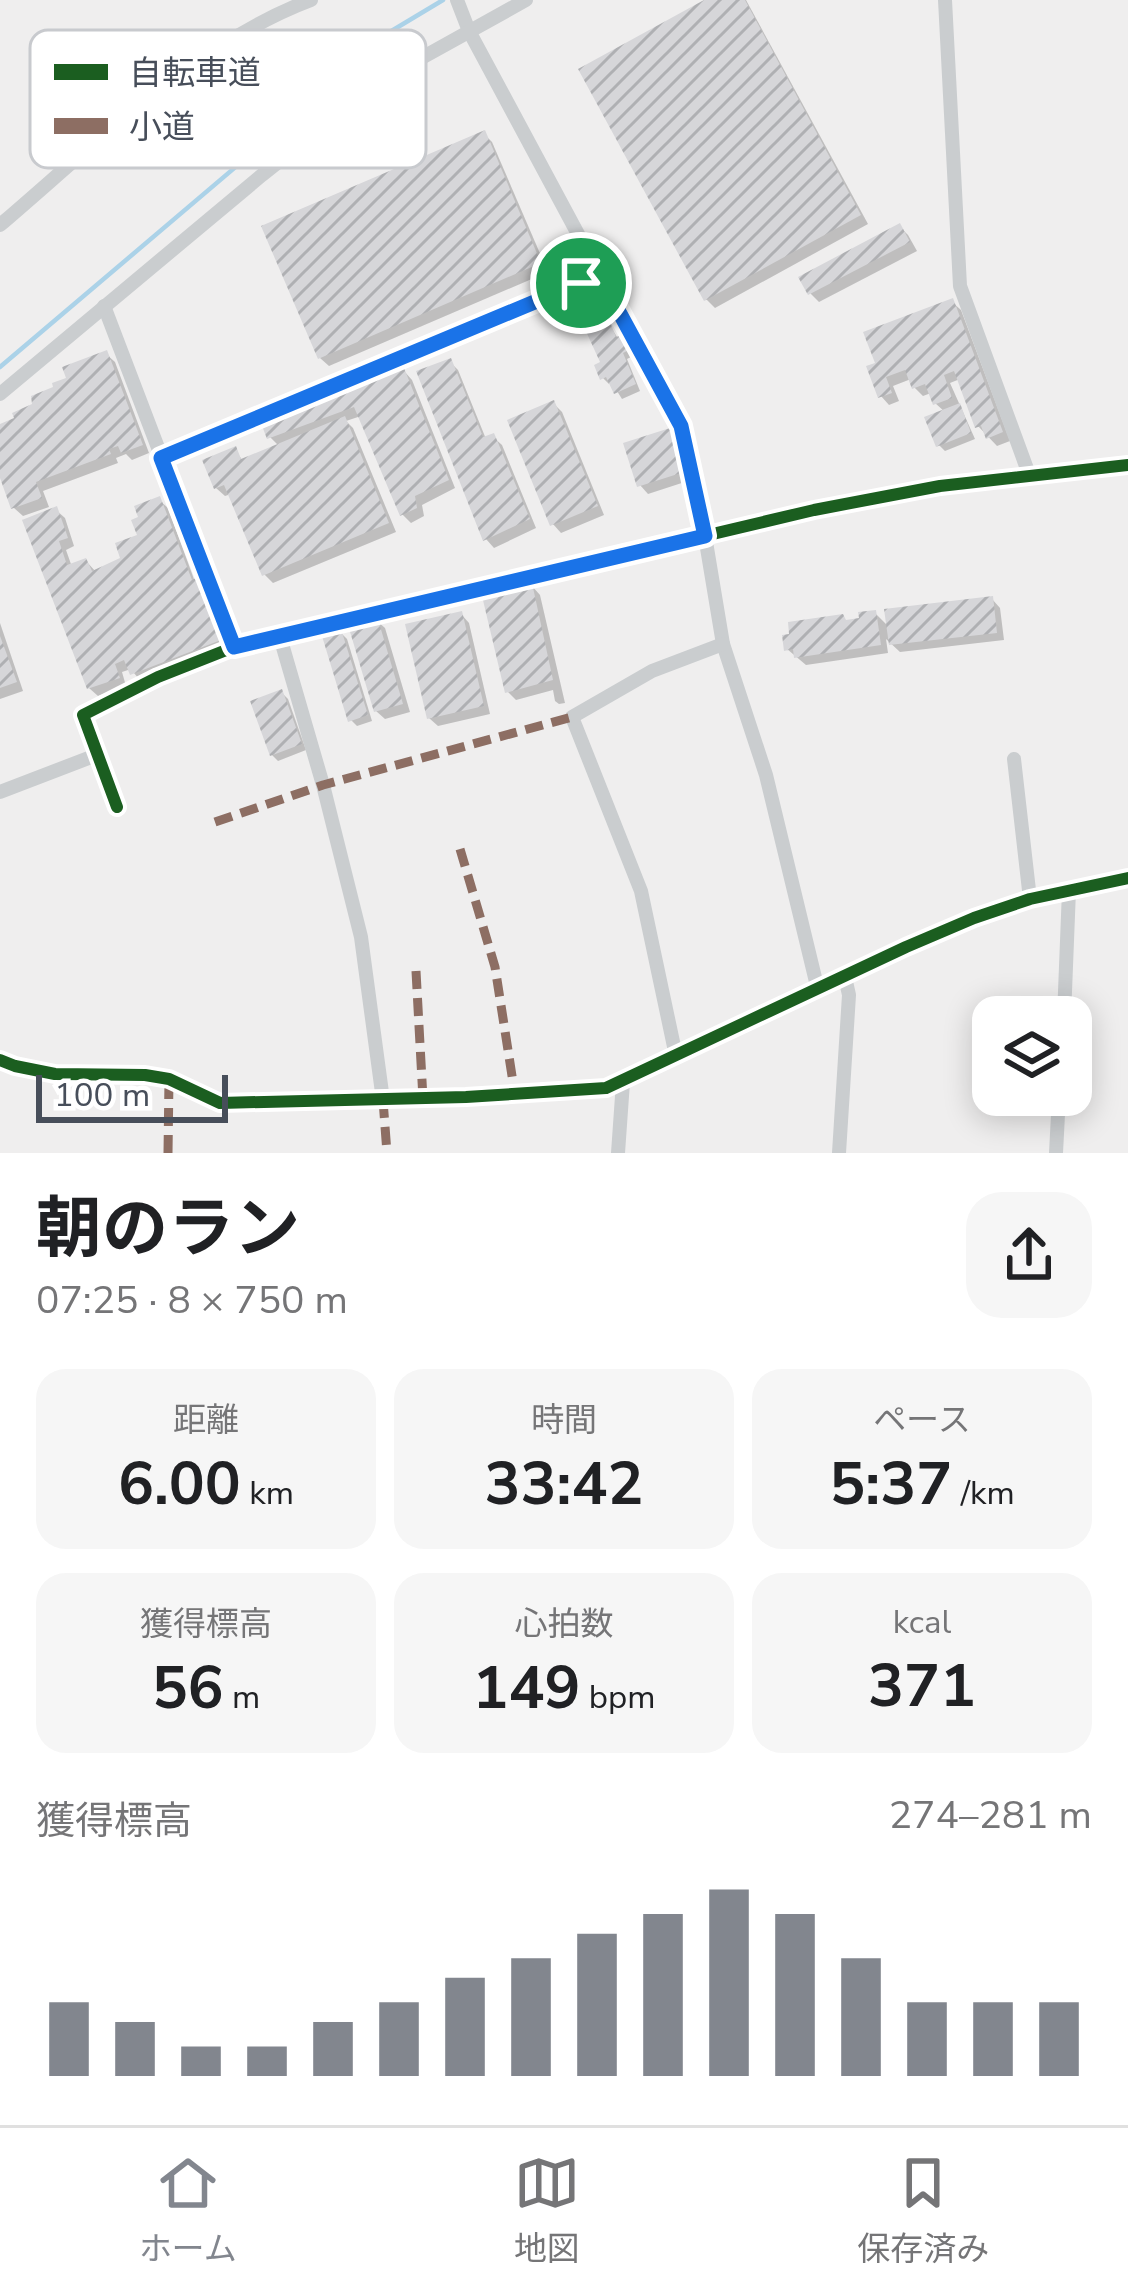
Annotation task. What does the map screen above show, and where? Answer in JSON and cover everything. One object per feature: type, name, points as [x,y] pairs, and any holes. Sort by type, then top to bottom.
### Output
[{"type":"street","points":[[457,0],[469,31],[681,426],[723,644],[766,775],[818,990]]},
{"type":"street","points":[[426,55],[526,0]]},
{"type":"street","points":[[945,0],[960,286],[1030,477]]},
{"type":"street","points":[[245,30],[303,1]]},
{"type":"street","points":[[0,225],[67,168]]},
{"type":"street","points":[[0,394],[271,168]]},
{"type":"street","points":[[161,458],[599,275]]},
{"type":"street","points":[[104,306],[234,647]]},
{"type":"street","points":[[117,807],[83,715],[158,676],[234,647],[814,511],[940,486],[1128,465]]},
{"type":"street","points":[[280,638],[361,937],[383,1100]]},
{"type":"street","points":[[676,1056],[640,891],[572,717],[652,671],[723,644]]},
{"type":"street","points":[[0,792],[99,754]]},
{"type":"street","points":[[1014,759],[1030,899]]},
{"type":"street","points":[[0,1060],[55,1074],[169,1079],[220,1103],[606,1088],[957,926],[1030,899],[1128,878]]},
{"type":"street","points":[[1065,996],[1069,890]]},
{"type":"street","points":[[839,1153],[849,995],[844,976]]},
{"type":"street","points":[[618,1153],[622,1082]]},
{"type":"street","points":[[1056,1153],[1058,1116]]},
{"type":"building","points":[[704,0],[745,0],[861,215],[704,301],[578,69]]},
{"type":"building","points":[[485,130],[541,263],[318,359],[261,226],[396,168],[426,168],[426,155]]},
{"type":"building","points":[[900,223],[910,242],[808,295],[798,277]]},
{"type":"building","points":[[953,298],[1003,432],[986,439],[981,426],[975,428],[954,371],[944,375],[952,398],[933,405],[925,384],[912,389],[905,370],[886,377],[892,393],[878,398],[866,366],[875,363],[863,332]]},
{"type":"building","points":[[608,317],[616,337],[622,335],[629,350],[623,353],[636,384],[614,394],[606,377],[600,380],[594,365],[600,362],[584,327]]},
{"type":"building","points":[[107,350],[143,445],[121,453],[118,446],[109,449],[111,454],[36,482],[42,498],[11,509],[0,478],[0,424],[32,404],[31,396],[66,378],[62,367]]},
{"type":"building","points":[[451,358],[483,437],[494,433],[530,519],[483,541],[416,371]]},
{"type":"building","points":[[404,368],[449,480],[415,496],[417,508],[400,516],[354,407],[267,439],[261,423],[376,374],[379,379]]},
{"type":"building","points":[[554,400],[598,506],[550,526],[507,420]]},
{"type":"building","points":[[960,403],[971,433],[936,447],[924,417]]},
{"type":"building","points":[[345,416],[389,523],[262,576],[224,485],[214,489],[202,460],[236,446],[241,459]]},
{"type":"building","points":[[670,428],[684,472],[637,487],[623,443]]},
{"type":"building","points":[[160,496],[221,640],[130,675],[124,660],[115,664],[120,678],[87,689],[22,520],[57,506],[68,538],[59,541],[67,565],[86,558],[92,571],[120,558],[115,543],[137,535],[131,520],[138,517],[134,506]]},
{"type":"building","points":[[532,583],[553,680],[505,693],[482,596]]},
{"type":"building","points":[[993,596],[997,633],[889,645],[884,609]]},
{"type":"building","points":[[876,610],[881,645],[794,658],[793,649],[784,651],[782,635],[789,634],[788,622],[843,614],[846,620],[859,618],[858,612]]},
{"type":"building","points":[[462,611],[484,706],[427,719],[405,624]]},
{"type":"building","points":[[377,616],[403,704],[374,712],[348,625]]},
{"type":"building","points":[[341,629],[368,715],[348,722],[322,636]]},
{"type":"building","points":[[0,636],[17,682],[0,688]]},
{"type":"building","points":[[282,689],[302,744],[270,756],[250,701]]},
{"type":"waterway","points":[[393,30],[443,0]]},
{"type":"waterway","points":[[0,367],[234,168]]},
{"type":"marked path","points":[[215,822],[323,785],[572,717]]},
{"type":"marked path","points":[[460,849],[495,967],[515,1095]]},
{"type":"marked path","points":[[416,971],[423,1099]]},
{"type":"marked path","points":[[168,1153],[169,1079]]},
{"type":"marked path","points":[[383,1100],[387,1153]]},
{"type":"cycle path","points":[[117,807],[83,715],[158,677],[234,647],[814,510],[940,486],[1128,465]]},
{"type":"cycle path","points":[[0,1060],[55,1074],[169,1079],[220,1103],[606,1088],[974,918],[1030,899],[1128,878]]},
{"type":"route","points":[[599,275],[681,426],[705,536],[234,647],[161,458],[581,283],[599,275]]}]
